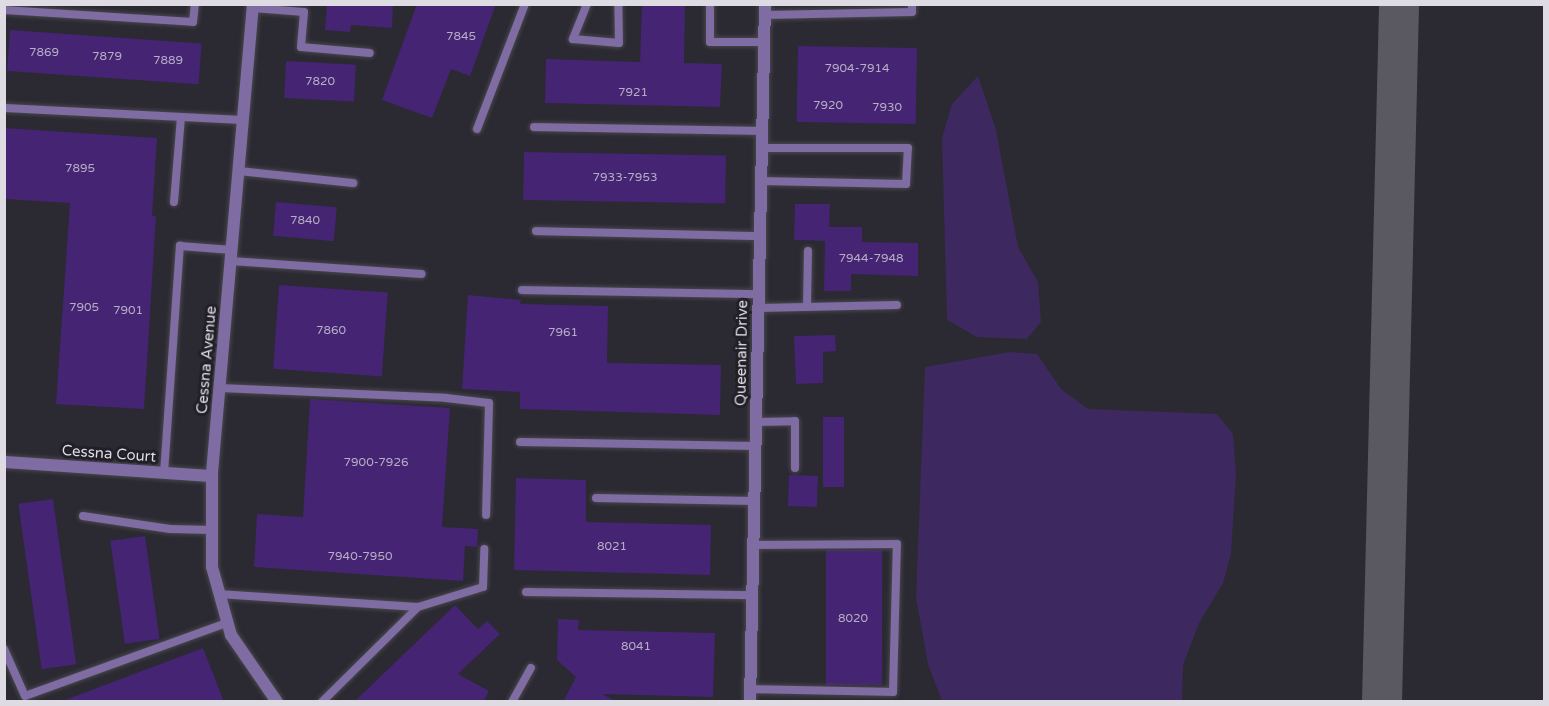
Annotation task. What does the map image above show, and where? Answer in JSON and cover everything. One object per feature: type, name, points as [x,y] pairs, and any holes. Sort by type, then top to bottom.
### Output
[{"type":"street","name":"Cessna Avenue","points":[[253,6],[212,476],[212,530],[218,594],[226,623],[245,661],[270,700]]},
{"type":"street","name":"Queenair Drive","points":[[750,695],[765,10]]},
{"type":"street","name":"Cessna Court","points":[[4,462],[212,476]]},
{"type":"lane","points":[[4,10],[193,22],[195,4]]},
{"type":"lane","points":[[477,129],[525,4]]},
{"type":"lane","points":[[587,4],[573,39],[619,43],[618,4]]},
{"type":"lane","points":[[710,4],[710,42],[764,42]]},
{"type":"lane","points":[[765,10],[912,12],[912,4]]},
{"type":"lane","points":[[253,6],[304,12],[301,47],[370,52]]},
{"type":"lane","points":[[4,108],[243,120]]},
{"type":"lane","points":[[174,202],[181,117]]},
{"type":"lane","points":[[534,127],[762,131]]},
{"type":"lane","points":[[761,181],[906,184],[908,148],[762,148]]},
{"type":"lane","points":[[238,171],[352,183]]},
{"type":"lane","points":[[536,231],[760,236]]},
{"type":"lane","points":[[164,473],[180,246],[231,255],[422,274]]},
{"type":"lane","points":[[807,307],[808,251]]},
{"type":"lane","points":[[522,290],[758,294]]},
{"type":"lane","points":[[758,308],[897,305]]},
{"type":"lane","points":[[220,388],[446,398],[489,404],[486,515]]},
{"type":"lane","points":[[756,422],[795,421],[795,468]]},
{"type":"lane","points":[[520,442],[756,446]]},
{"type":"lane","points":[[596,498],[754,501]]},
{"type":"lane","points":[[83,516],[170,529],[212,530]]},
{"type":"lane","points":[[750,695],[892,692],[897,544],[753,544]]},
{"type":"lane","points":[[218,594],[418,607],[483,587],[484,549]]},
{"type":"lane","points":[[526,592],[753,595]]},
{"type":"lane","points":[[322,702],[418,607]]},
{"type":"lane","points":[[4,649],[25,696],[226,623]]},
{"type":"lane","points":[[512,702],[531,668]]},
{"type":"shaded area","points":[[978,76],[996,130],[1018,247],[1038,282],[1041,322],[1027,339],[977,337],[947,320],[942,138],[952,104]]},
{"type":"shaded area","points":[[1010,352],[1037,354],[1061,389],[1088,409],[1217,414],[1233,434],[1236,474],[1231,554],[1223,583],[1199,623],[1183,665],[1182,701],[942,701],[928,664],[916,598],[925,367]]},
{"type":"building","points":[[327,4],[393,4],[392,28],[351,25],[350,32],[325,30]]},
{"type":"building","points":[[417,4],[496,4],[470,76],[451,69],[432,118],[382,100]]},
{"type":"building","points":[[642,4],[685,4],[684,63],[722,64],[720,107],[545,103],[546,59],[640,62]]},
{"type":"building","points":[[10,30],[202,43],[199,84],[7,71]]},
{"type":"building","points":[[798,46],[917,48],[916,124],[797,122]]},
{"type":"building","points":[[286,61],[356,65],[354,102],[284,98]]},
{"type":"building","points":[[4,128],[157,138],[152,216],[156,216],[144,409],[56,404],[70,203],[4,199]]},
{"type":"building","points":[[524,152],[726,156],[725,204],[523,200]]},
{"type":"building","points":[[276,202],[337,207],[334,241],[273,236]]},
{"type":"building","points":[[795,204],[830,204],[829,227],[862,227],[862,242],[918,243],[918,276],[851,274],[851,291],[824,291],[825,241],[794,240]]},
{"type":"building","points":[[279,285],[388,293],[382,376],[273,369]]},
{"type":"building","points":[[468,295],[521,300],[520,304],[608,306],[607,363],[721,365],[720,415],[520,409],[520,392],[462,389]]},
{"type":"building","points":[[835,335],[836,351],[823,352],[823,383],[796,384],[794,336]]},
{"type":"building","points":[[310,399],[450,408],[442,527],[478,529],[477,547],[465,546],[463,581],[254,567],[257,514],[303,517]]},
{"type":"building","points":[[823,417],[844,417],[844,487],[823,487]]},
{"type":"building","points":[[789,475],[818,476],[817,507],[788,506]]},
{"type":"building","points":[[516,478],[586,480],[586,522],[711,525],[710,575],[514,570]]},
{"type":"building","points":[[53,499],[76,664],[42,669],[18,504]]},
{"type":"building","points":[[145,536],[159,639],[125,644],[110,541]]},
{"type":"building","points":[[826,550],[882,550],[882,685],[826,685]]},
{"type":"building","points":[[455,605],[478,629],[487,621],[500,634],[458,674],[489,691],[483,702],[354,702]]},
{"type":"building","points":[[558,619],[579,620],[578,630],[715,633],[713,697],[602,694],[617,702],[563,702],[576,677],[557,660]]},
{"type":"building","points":[[203,648],[224,702],[65,702],[65,700]]},
{"type":"taxiway","points":[[1382,702],[1399,4]]}]
